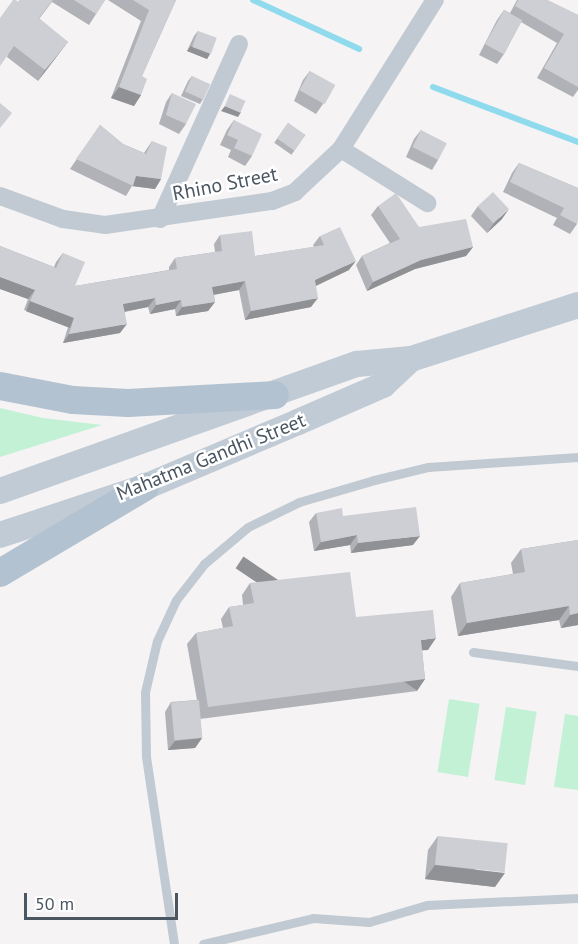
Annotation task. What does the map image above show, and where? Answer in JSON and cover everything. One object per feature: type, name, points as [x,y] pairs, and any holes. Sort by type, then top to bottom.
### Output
[{"type":"main road","points":[[0,386],[74,400],[128,403],[275,395]]},
{"type":"main road","points":[[0,573],[145,487]]},
{"type":"street","name":"Rhino Street","points":[[0,196],[63,219],[105,225],[160,219],[288,195],[313,181],[341,149],[435,0]]},
{"type":"street","points":[[160,219],[239,44]]},
{"type":"street","points":[[341,149],[427,203]]},
{"type":"street","name":"Mahatma Gandhi Street","points":[[0,491],[357,364],[411,359],[578,305]]},
{"type":"street","name":"Mahatma Gandhi Street","points":[[0,535],[145,487],[383,385],[411,359]]},
{"type":"lane","points":[[174,944],[146,756],[145,692],[157,641],[176,600],[204,564],[248,527],[299,502],[374,480],[428,467],[578,457]]},
{"type":"lane","points":[[473,652],[578,666]]},
{"type":"lane","points":[[203,944],[313,918],[369,922],[427,906],[578,898]]},
{"type":"green space","points":[[0,408],[43,418],[102,425],[0,457]]},
{"type":"green space","points":[[449,699],[480,704],[468,777],[437,772]]},
{"type":"green space","points":[[506,707],[537,712],[525,785],[494,780]]},
{"type":"green space","points":[[565,714],[578,716],[578,790],[554,787]]},
{"type":"building","points":[[13,0],[18,2],[20,0],[53,0],[39,18],[68,42],[45,70],[14,46],[0,66],[0,18]]},
{"type":"building","points":[[74,0],[105,0],[96,14]]},
{"type":"building","points":[[133,0],[176,0],[142,76],[147,79],[141,95],[119,87],[149,10]]},
{"type":"building","points":[[518,0],[547,0],[578,15],[578,87],[544,68],[564,34],[515,6]]},
{"type":"building","points":[[504,10],[522,20],[503,54],[485,44]]},
{"type":"building","points":[[198,31],[217,38],[211,54],[192,47]]},
{"type":"building","points":[[310,71],[335,85],[325,104],[299,90]]},
{"type":"building","points":[[192,76],[210,84],[203,100],[185,92]]},
{"type":"building","points":[[172,93],[196,104],[186,124],[166,115]]},
{"type":"building","points":[[230,94],[246,101],[240,113],[225,106]]},
{"type":"building","points":[[0,103],[12,113],[0,128]]},
{"type":"building","points":[[234,120],[262,134],[252,156],[234,148],[238,140],[227,135]]},
{"type":"building","points":[[288,123],[305,135],[294,151],[277,139]]},
{"type":"building","points":[[100,125],[123,144],[146,154],[152,141],[167,147],[161,179],[136,176],[133,186],[76,159]]},
{"type":"building","points":[[421,130],[447,143],[438,160],[412,147]]},
{"type":"building","points":[[519,163],[578,188],[577,224],[560,215],[564,208],[510,182]]},
{"type":"building","points":[[493,192],[509,209],[493,223],[478,206]]},
{"type":"building","points":[[396,193],[419,227],[466,219],[473,247],[421,260],[373,282],[362,256],[400,239],[378,206]]},
{"type":"building","points":[[340,227],[356,261],[315,280],[318,298],[251,311],[245,281],[212,287],[215,302],[182,307],[181,300],[156,305],[155,298],[123,304],[127,324],[69,334],[74,318],[30,301],[35,290],[0,277],[0,246],[56,268],[63,253],[85,262],[75,286],[177,269],[175,258],[222,251],[220,235],[252,231],[255,256],[324,245],[320,236]]},
{"type":"building","points":[[416,507],[420,536],[358,543],[357,535],[321,542],[316,513],[342,508],[343,516]]},
{"type":"building","points":[[578,540],[578,613],[570,615],[569,606],[467,623],[460,583],[525,572],[521,549]]},
{"type":"building","points":[[350,572],[356,617],[433,610],[436,638],[421,640],[425,679],[208,707],[196,633],[233,626],[229,607],[254,603],[250,583]]},
{"type":"building","points":[[199,700],[202,738],[174,740],[171,702]]},
{"type":"building","points":[[438,836],[508,843],[505,872],[435,865]]},
{"type":"waterway","points":[[253,0],[359,49]]},
{"type":"waterway","points":[[433,87],[578,142]]}]
